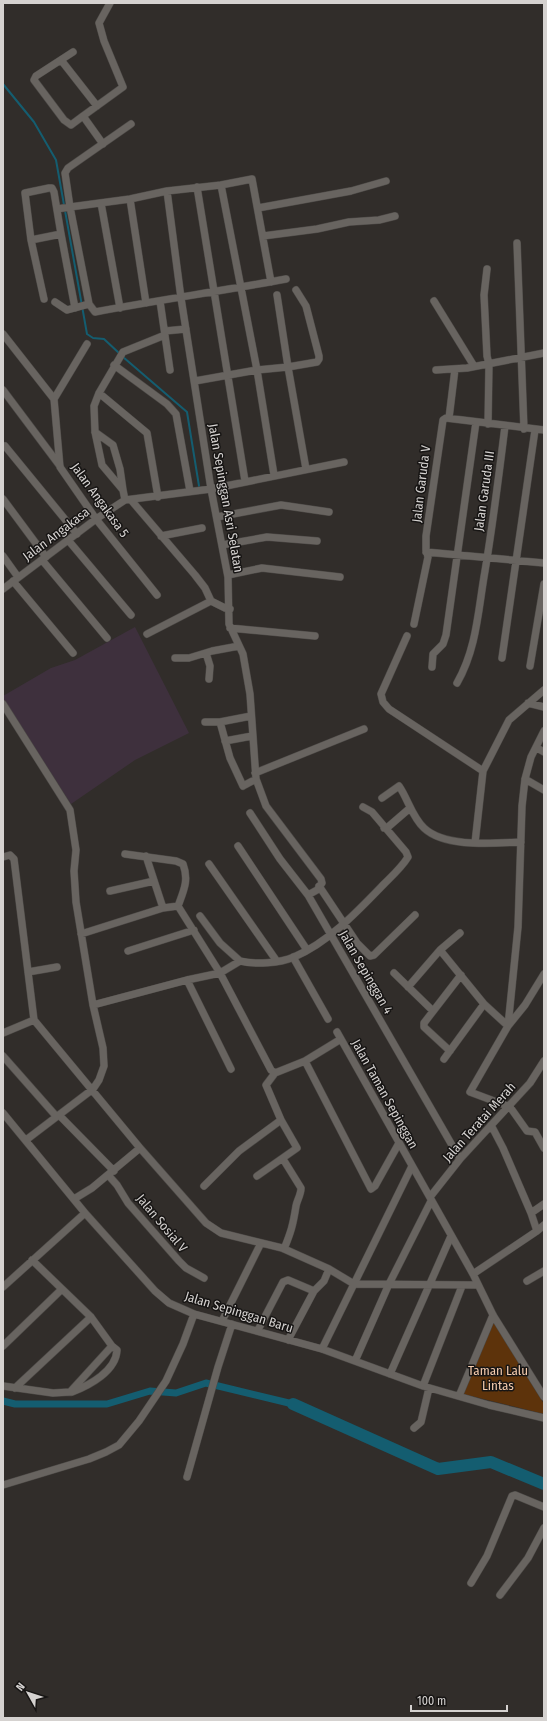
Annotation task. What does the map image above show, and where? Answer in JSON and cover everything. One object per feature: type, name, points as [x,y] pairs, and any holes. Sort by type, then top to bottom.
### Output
[{"type":"street","points":[[74,52],[36,76],[34,80],[68,124],[71,125],[123,87],[104,41],[99,23],[110,3]]},
{"type":"street","points":[[61,60],[96,106]]},
{"type":"street","points":[[82,116],[103,144]]},
{"type":"street","points":[[131,124],[76,162],[65,173],[70,207],[89,304],[95,312],[286,279]]},
{"type":"street","points":[[57,209],[130,199],[167,191],[221,185],[252,179],[272,282]]},
{"type":"street","points":[[258,208],[351,191],[386,181]]},
{"type":"street","points":[[221,185],[242,287],[274,475]]},
{"type":"street","points":[[197,187],[226,376],[245,481]]},
{"type":"street","points":[[44,299],[31,240],[25,193],[52,188],[54,192],[74,308]]},
{"type":"street","name":"Jalan Sepinggan Asri Selatan","points":[[167,191],[181,298],[195,381],[209,489],[217,517],[228,575],[227,609],[230,628],[244,660],[251,716],[256,776],[266,806],[321,879],[322,883],[319,886]]},
{"type":"street","points":[[130,199],[146,303]]},
{"type":"street","points":[[101,203],[120,308]]},
{"type":"street","points":[[263,236],[317,229],[349,222],[379,220],[396,216]]},
{"type":"street","points":[[31,240],[61,234]]},
{"type":"street","points":[[517,243],[523,357],[524,428]]},
{"type":"street","points":[[487,269],[484,295],[487,356],[489,364],[488,424]]},
{"type":"street","points":[[195,381],[257,370],[317,362],[319,359],[306,306],[296,290]]},
{"type":"street","points":[[277,295],[306,469]]},
{"type":"street","points":[[160,301],[170,370]]},
{"type":"street","points":[[434,301],[474,366]]},
{"type":"street","points":[[55,302],[65,309],[89,304]]},
{"type":"street","points":[[186,329],[165,333],[123,352],[99,393],[93,416],[95,432],[102,465],[128,500],[195,575],[205,588],[211,601],[227,609]]},
{"type":"street","points":[[3,334],[54,399],[87,344]]},
{"type":"street","points":[[436,370],[489,364],[544,353]]},
{"type":"street","points":[[114,365],[167,404],[176,414],[191,491]]},
{"type":"street","name":"Jalan Garuda V","points":[[414,624],[428,558],[426,552],[426,536],[455,369]]},
{"type":"street","points":[[3,390],[60,467]]},
{"type":"street","points":[[99,393],[147,433],[158,496]]},
{"type":"street","name":"Jalan Angakasa 5","points":[[54,399],[60,467],[96,519],[157,595]]},
{"type":"street","points":[[446,419],[544,430]]},
{"type":"street","points":[[432,667],[433,654],[444,641],[458,556],[476,422]]},
{"type":"street","name":"Jalan Garuda III","points":[[457,683],[472,653],[488,559],[505,426]]},
{"type":"street","points":[[502,658],[535,430]]},
{"type":"street","points":[[95,432],[113,445],[120,469],[122,490]]},
{"type":"street","points":[[5,446],[77,534]]},
{"type":"street","points":[[128,500],[209,489],[344,462]]},
{"type":"street","points":[[3,499],[44,559],[106,638]]},
{"type":"street","name":"Jalan Angakasa","points":[[3,589],[96,519],[128,500]]},
{"type":"street","points":[[217,517],[281,505],[329,512]]},
{"type":"street","points":[[161,536],[202,528]]},
{"type":"street","points":[[222,545],[267,537],[317,540]]},
{"type":"street","points":[[68,540],[131,615]]},
{"type":"street","points":[[426,552],[488,559],[544,563]]},
{"type":"street","points":[[3,556],[16,579],[73,653]]},
{"type":"street","points":[[228,575],[262,568],[340,577]]},
{"type":"street","points":[[530,666],[544,584]]},
{"type":"street","points":[[147,634],[211,601]]},
{"type":"street","points":[[230,628],[315,636]]},
{"type":"street","points":[[406,636],[381,694],[383,702],[388,709],[483,771]]},
{"type":"street","points":[[175,658],[189,658],[208,652],[239,646]]},
{"type":"street","points":[[208,652],[210,666],[209,679]]},
{"type":"street","points":[[475,843],[483,771],[509,720],[544,690]]},
{"type":"street","points":[[528,703],[544,707]]},
{"type":"street","points":[[3,704],[70,810],[76,850],[74,871],[76,902],[104,1066],[100,1080],[93,1090],[26,1140]]},
{"type":"street","points":[[204,722],[220,722],[251,716]]},
{"type":"street","points":[[220,722],[225,741],[242,786],[256,776],[364,729]]},
{"type":"street","points":[[508,1026],[518,927],[522,806],[525,779],[531,757],[537,748],[544,731]]},
{"type":"street","points":[[225,741],[252,736]]},
{"type":"street","points":[[537,748],[544,752]]},
{"type":"street","points":[[525,779],[544,790]]},
{"type":"street","points":[[382,798],[396,786],[399,786],[410,808],[424,828],[449,840],[475,843],[521,842]]},
{"type":"street","points":[[200,916],[220,943],[239,961],[249,963],[276,960],[293,957],[307,950],[344,922],[400,868],[408,857],[406,852],[384,828],[372,812],[363,807]]},
{"type":"street","points":[[384,828],[388,827],[410,808]]},
{"type":"street","name":"Jalan Sepinggan 4","points":[[250,813],[280,859],[308,895],[460,1159]]},
{"type":"street","points":[[238,846],[307,950]]},
{"type":"street","points":[[125,854],[176,861],[183,864],[187,874],[187,884],[178,906]]},
{"type":"street","points":[[3,857],[10,855],[14,859],[34,1020],[140,1148],[212,1228],[221,1233],[284,1249],[329,1269],[354,1284],[478,1285]]},
{"type":"street","points":[[146,856],[163,908]]},
{"type":"street","points":[[209,864],[276,960]]},
{"type":"street","points":[[110,891],[154,881]]},
{"type":"street","points":[[308,895],[319,886],[362,950],[370,956],[374,955],[415,915]]},
{"type":"street","points":[[81,934],[163,908],[178,906]]},
{"type":"street","points":[[178,906],[220,973],[271,1070],[275,1073],[266,1085],[297,1148],[283,1160],[257,1176]]},
{"type":"street","points":[[128,951],[194,930]]},
{"type":"street","points":[[408,987],[440,950],[460,933]]},
{"type":"street","points":[[440,950],[484,1004],[508,1026]]},
{"type":"street","points":[[293,957],[328,1019]]},
{"type":"street","points":[[93,1005],[187,980],[220,973],[239,961]]},
{"type":"street","points":[[28,972],[57,967]]},
{"type":"street","points":[[394,973],[433,1011]]},
{"type":"street","points":[[544,974],[525,1006],[508,1026],[470,1092],[510,1107],[527,1131],[534,1132],[538,1136],[544,1148]]},
{"type":"street","points":[[450,1051],[424,1027],[424,1023],[461,975]]},
{"type":"street","points":[[187,980],[231,1069]]},
{"type":"street","points":[[444,1059],[484,1004]]},
{"type":"street","points":[[3,1033],[34,1020]]},
{"type":"street","name":"Jalan Taman Sepinggan","points":[[275,1073],[305,1061],[339,1036],[473,1274],[493,1315],[544,1398]]},
{"type":"street","name":"Jalan Sosial V","points":[[3,1056],[111,1173],[128,1203],[174,1256],[186,1268],[204,1278]]},
{"type":"street","points":[[305,1061],[371,1189],[374,1188],[399,1143]]},
{"type":"street","name":"Jalan Teratai Merah","points":[[355,1361],[389,1284],[431,1199],[460,1159],[530,1084],[544,1061]]},
{"type":"street","name":"Jalan Sepinggan Baru","points":[[3,1113],[85,1212],[155,1291],[169,1303],[194,1314],[258,1330],[322,1349],[426,1387],[489,1405],[544,1418]]},
{"type":"street","points":[[204,1186],[238,1151],[282,1120]]},
{"type":"street","points":[[491,1125],[504,1148],[531,1213],[536,1232]]},
{"type":"street","points":[[74,1199],[111,1173],[140,1148]]},
{"type":"street","points":[[283,1160],[301,1188],[300,1198],[296,1205],[294,1225],[284,1249]]},
{"type":"street","points":[[322,1349],[412,1166]]},
{"type":"street","points":[[531,1213],[544,1204]]},
{"type":"street","points":[[3,1287],[85,1212]]},
{"type":"street","points":[[473,1274],[536,1232],[544,1225]]},
{"type":"street","points":[[390,1374],[451,1236]]},
{"type":"street","points":[[222,1321],[261,1243]]},
{"type":"street","points":[[3,1386],[53,1393],[70,1392],[90,1384],[106,1371],[117,1356],[117,1350],[112,1346],[90,1317],[32,1260]]},
{"type":"street","points":[[288,1340],[314,1291],[324,1281],[329,1269]]},
{"type":"street","points":[[526,1281],[544,1271]]},
{"type":"street","points":[[258,1330],[283,1282],[288,1280],[314,1291]]},
{"type":"street","points":[[414,1428],[421,1422],[426,1387],[462,1286]]},
{"type":"street","points":[[3,1346],[62,1289]]},
{"type":"street","points":[[3,1485],[89,1459],[113,1449],[124,1440],[166,1381],[183,1344],[194,1314]]},
{"type":"street","points":[[459,1396],[493,1315]]},
{"type":"street","points":[[15,1388],[90,1317]]},
{"type":"street","points":[[187,1477],[210,1393],[232,1324]]},
{"type":"street","points":[[70,1392],[112,1346]]},
{"type":"street","points":[[471,1583],[487,1556],[512,1496],[515,1495],[544,1507]]},
{"type":"street","points":[[500,1595],[528,1558],[544,1528]]},
{"type":"shaded area","points":[[135,627],[189,733],[135,760],[71,804],[3,699],[3,696],[51,668],[75,660]]},
{"type":"green space","name":"Taman Lalu Lintas","points":[[494,1322],[544,1404],[544,1414],[463,1394]]},
{"type":"waterway","points":[[3,84],[34,122],[56,160],[87,334],[93,338],[104,339],[120,354]]},
{"type":"waterway","points":[[123,357],[187,412],[199,486]]},
{"type":"waterway","points":[[3,1401],[15,1404],[107,1404],[150,1391],[176,1393],[206,1383],[293,1404]]},
{"type":"waterway","points":[[293,1404],[438,1469],[491,1462],[544,1484]]}]
